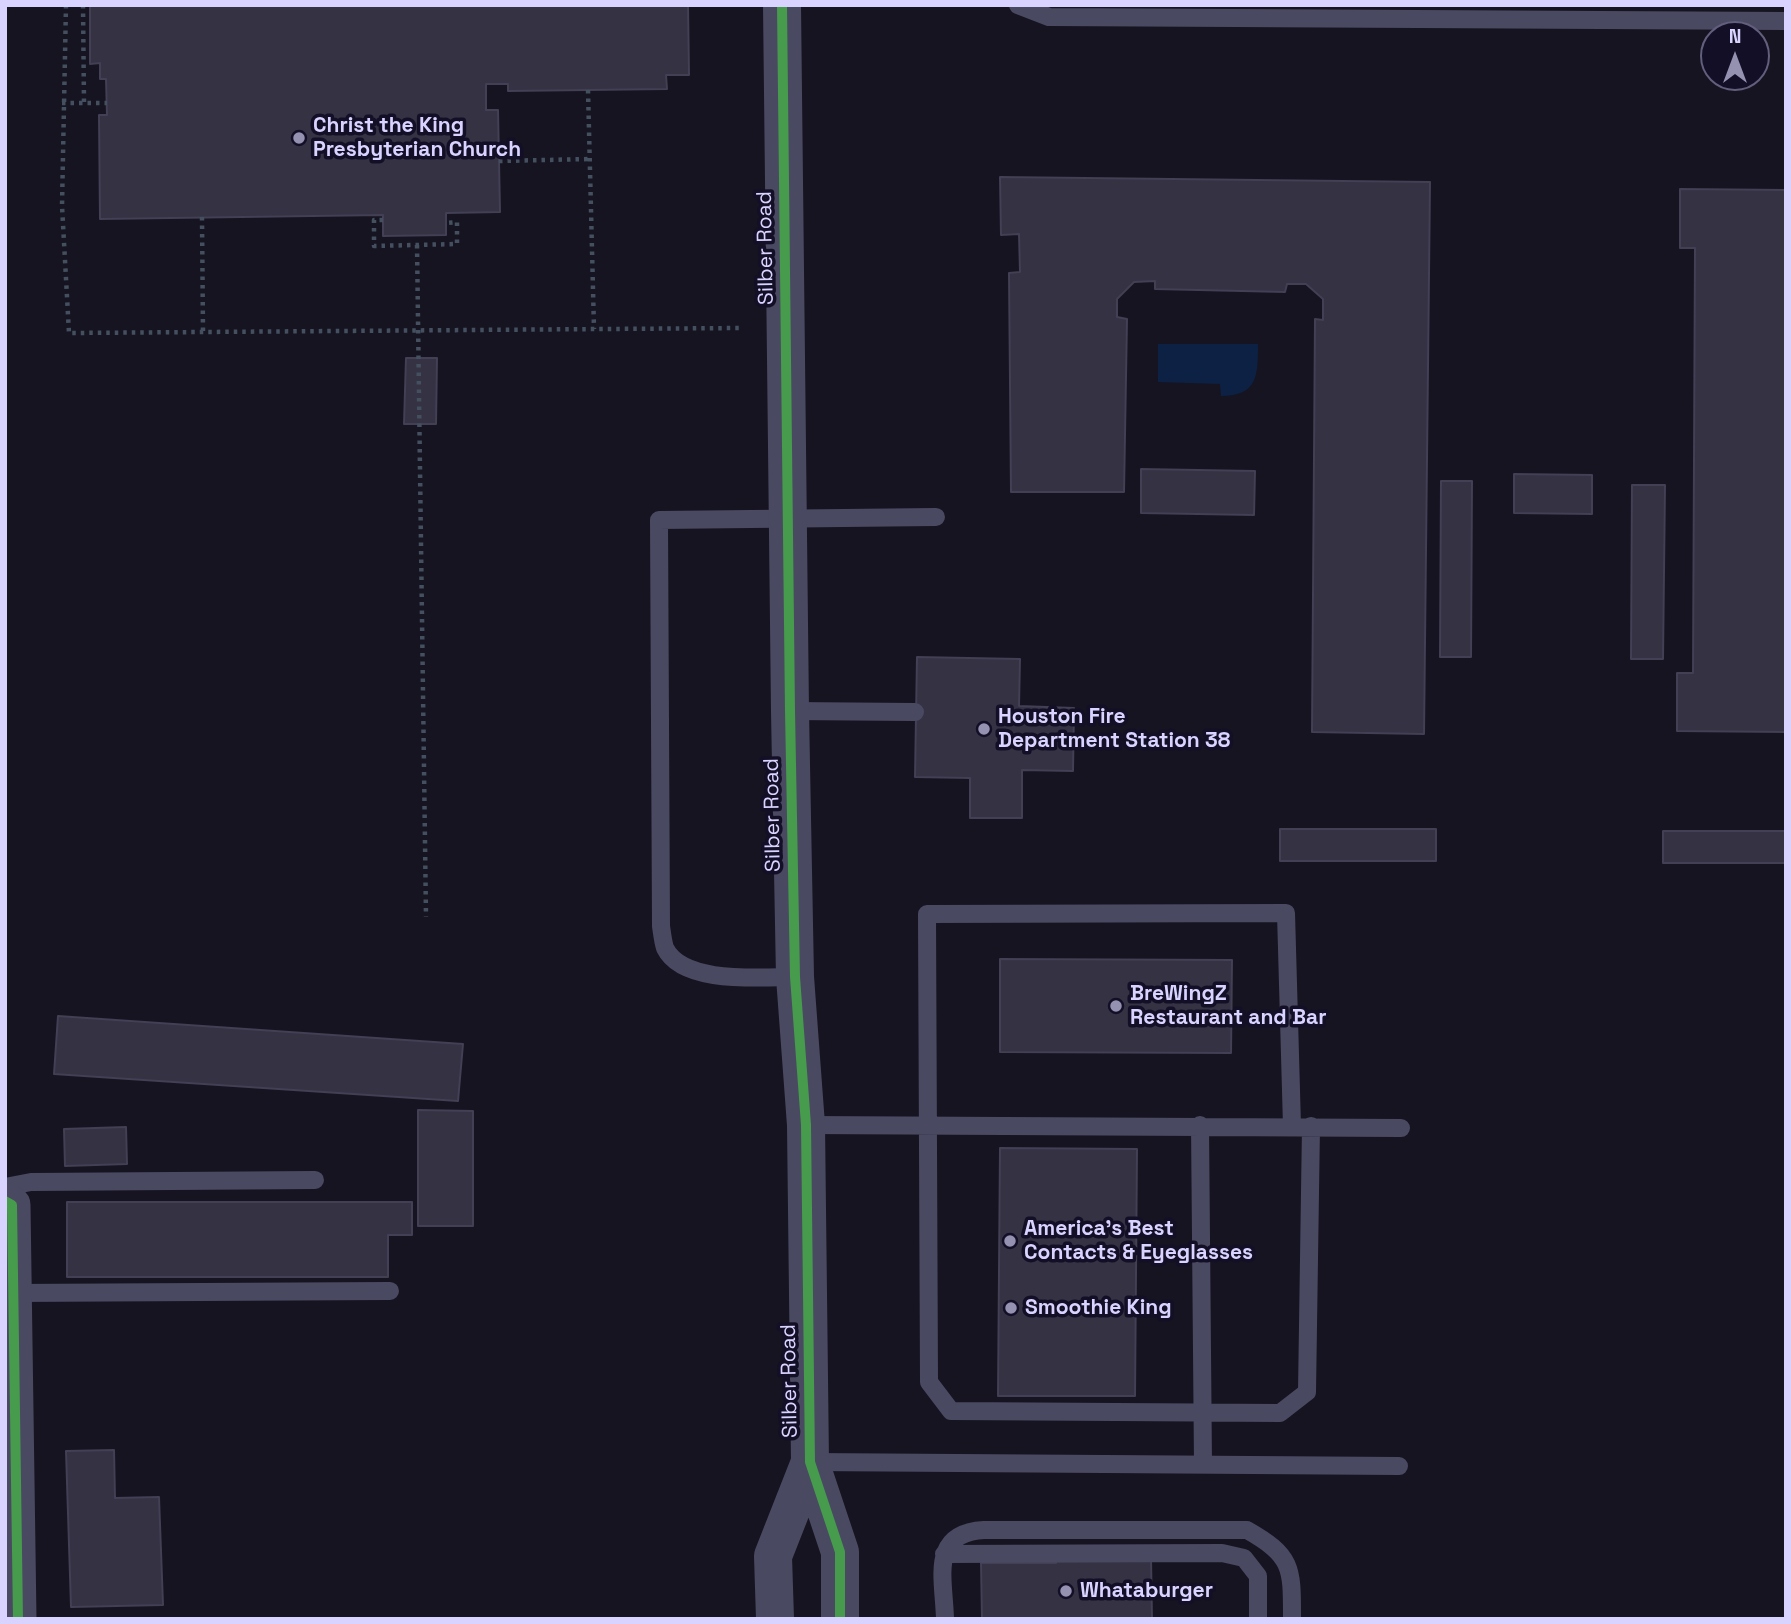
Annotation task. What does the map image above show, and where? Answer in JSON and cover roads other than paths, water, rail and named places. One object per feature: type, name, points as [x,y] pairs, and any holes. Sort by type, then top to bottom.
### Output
[{"type":"street","name":"Silber Road","points":[[782,5],[795,977],[806,1125],[810,1462],[840,1552],[841,1619]]},
{"type":"street","points":[[8,1198],[13,1293],[18,1619]]},
{"type":"street","name":"Silber Road","points":[[775,1619],[773,1556],[810,1462]]},
{"type":"lane","points":[[1018,5],[1049,17],[1623,12],[1786,21]]},
{"type":"lane","points":[[795,977],[708,975],[682,965],[666,949],[661,926],[659,520],[788,516],[936,517]]},
{"type":"lane","points":[[790,711],[915,712]]},
{"type":"lane","points":[[1292,1126],[1286,914],[927,914],[929,1382],[951,1411],[1280,1413],[1307,1392],[1311,1126]]},
{"type":"lane","points":[[806,1125],[928,1123],[1401,1128]]},
{"type":"lane","points":[[1200,1125],[1203,1464]]},
{"type":"lane","points":[[8,1198],[31,1182],[315,1180]]},
{"type":"lane","points":[[13,1293],[390,1291]]},
{"type":"lane","points":[[810,1462],[1399,1466]]},
{"type":"lane","points":[[945,1619],[944,1554],[949,1540],[965,1531],[1247,1530],[1274,1545],[1288,1566],[1292,1619]]},
{"type":"lane","points":[[944,1554],[1222,1553],[1244,1558],[1258,1576],[1258,1619]]},
{"type":"water","points":[[1158,344],[1258,344],[1256,374],[1249,388],[1233,395],[1221,396],[1220,384],[1158,382]]},
{"type":"place","name":"Christ the King Presbyterian Church","points":[[299,138]]},
{"type":"place","name":"Houston Fire Department Station 38","points":[[984,729]]},
{"type":"place","name":"BreWingZ Restaurant and Bar","points":[[1116,1006]]},
{"type":"place","name":"America's Best Contacts & Eyeglasses","points":[[1010,1241]]},
{"type":"place","name":"Smoothie King","points":[[1011,1308]]},
{"type":"place","name":"Whataburger","points":[[1066,1591]]}]
